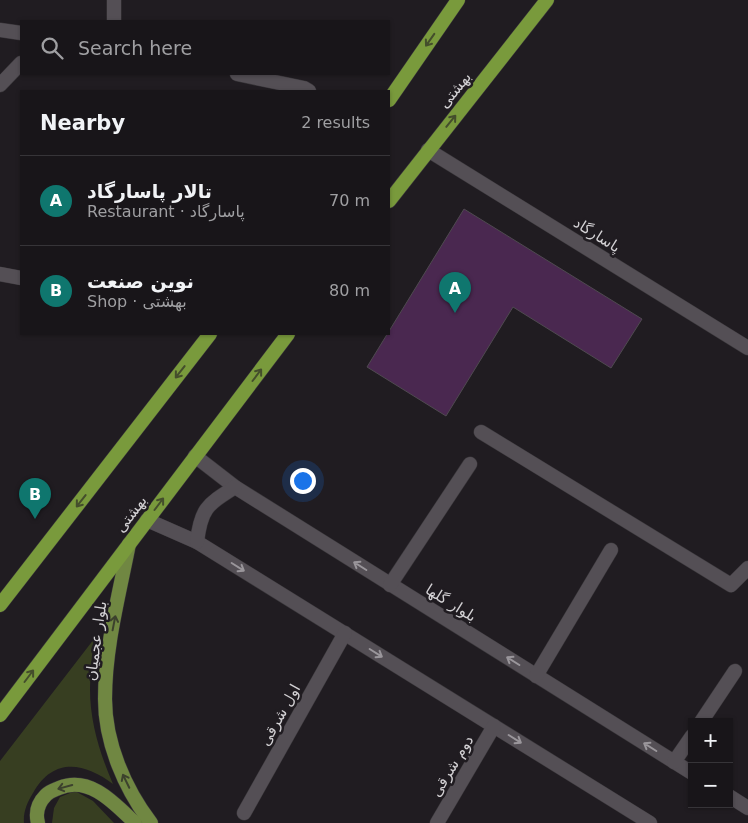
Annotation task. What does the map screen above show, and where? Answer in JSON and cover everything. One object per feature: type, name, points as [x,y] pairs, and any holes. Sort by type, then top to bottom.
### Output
[{"type":"highway","points":[[390,99],[458,0]]},
{"type":"highway","name":"بهشتی","points":[[390,200],[547,0]]},
{"type":"highway","points":[[1,600],[209,335]]},
{"type":"highway","name":"بهشتی","points":[[0,715],[287,335]]},
{"type":"main road","name":"بلوار عجمیان","points":[[129,544],[106,662],[105,701],[110,739],[119,767],[139,808],[151,823]]},
{"type":"main road","points":[[38,823],[36,816],[39,802],[49,792],[65,785],[79,784],[92,788],[111,800],[135,823]]},
{"type":"street","points":[[114,0],[114,20]]},
{"type":"street","points":[[0,30],[20,34]]},
{"type":"street","points":[[0,85],[20,64]]},
{"type":"street","points":[[242,75],[308,90]]},
{"type":"street","name":"پاسارگاد","points":[[428,150],[748,348]]},
{"type":"street","points":[[0,274],[20,278]]},
{"type":"street","points":[[481,432],[731,586],[748,568]]},
{"type":"street","name":"بلوار گلها","points":[[195,456],[235,487],[688,771]]},
{"type":"street","points":[[390,585],[470,464]]},
{"type":"street","points":[[197,542],[199,525],[204,510],[235,487]]},
{"type":"street","points":[[147,520],[197,542],[494,726],[632,818],[650,823]]},
{"type":"street","points":[[536,676],[611,550]]},
{"type":"street","name":"اول شرقی","points":[[244,812],[345,633]]},
{"type":"street","points":[[704,718],[735,671]]},
{"type":"street","name":"دوم شرقی","points":[[437,823],[494,726]]},
{"type":"street","points":[[674,762],[688,742]]},
{"type":"street","points":[[733,799],[748,808]]},
{"type":"green space","points":[[94,639],[90,701],[100,749],[113,784],[91,771],[70,767],[59,769],[50,773],[41,781],[33,793],[26,808],[24,823],[0,823],[0,761]]},
{"type":"green space","points":[[75,791],[93,801],[114,823],[52,823],[54,808],[60,797]]},
{"type":"building","points":[[464,209],[642,319],[611,368],[513,307],[446,416],[367,367],[387,335],[390,335],[390,330]]},
{"type":"place","name":"تالار پاسارگاد","points":[[455,313]]},
{"type":"place","name":"نوین صنعت","points":[[35,519]]}]
